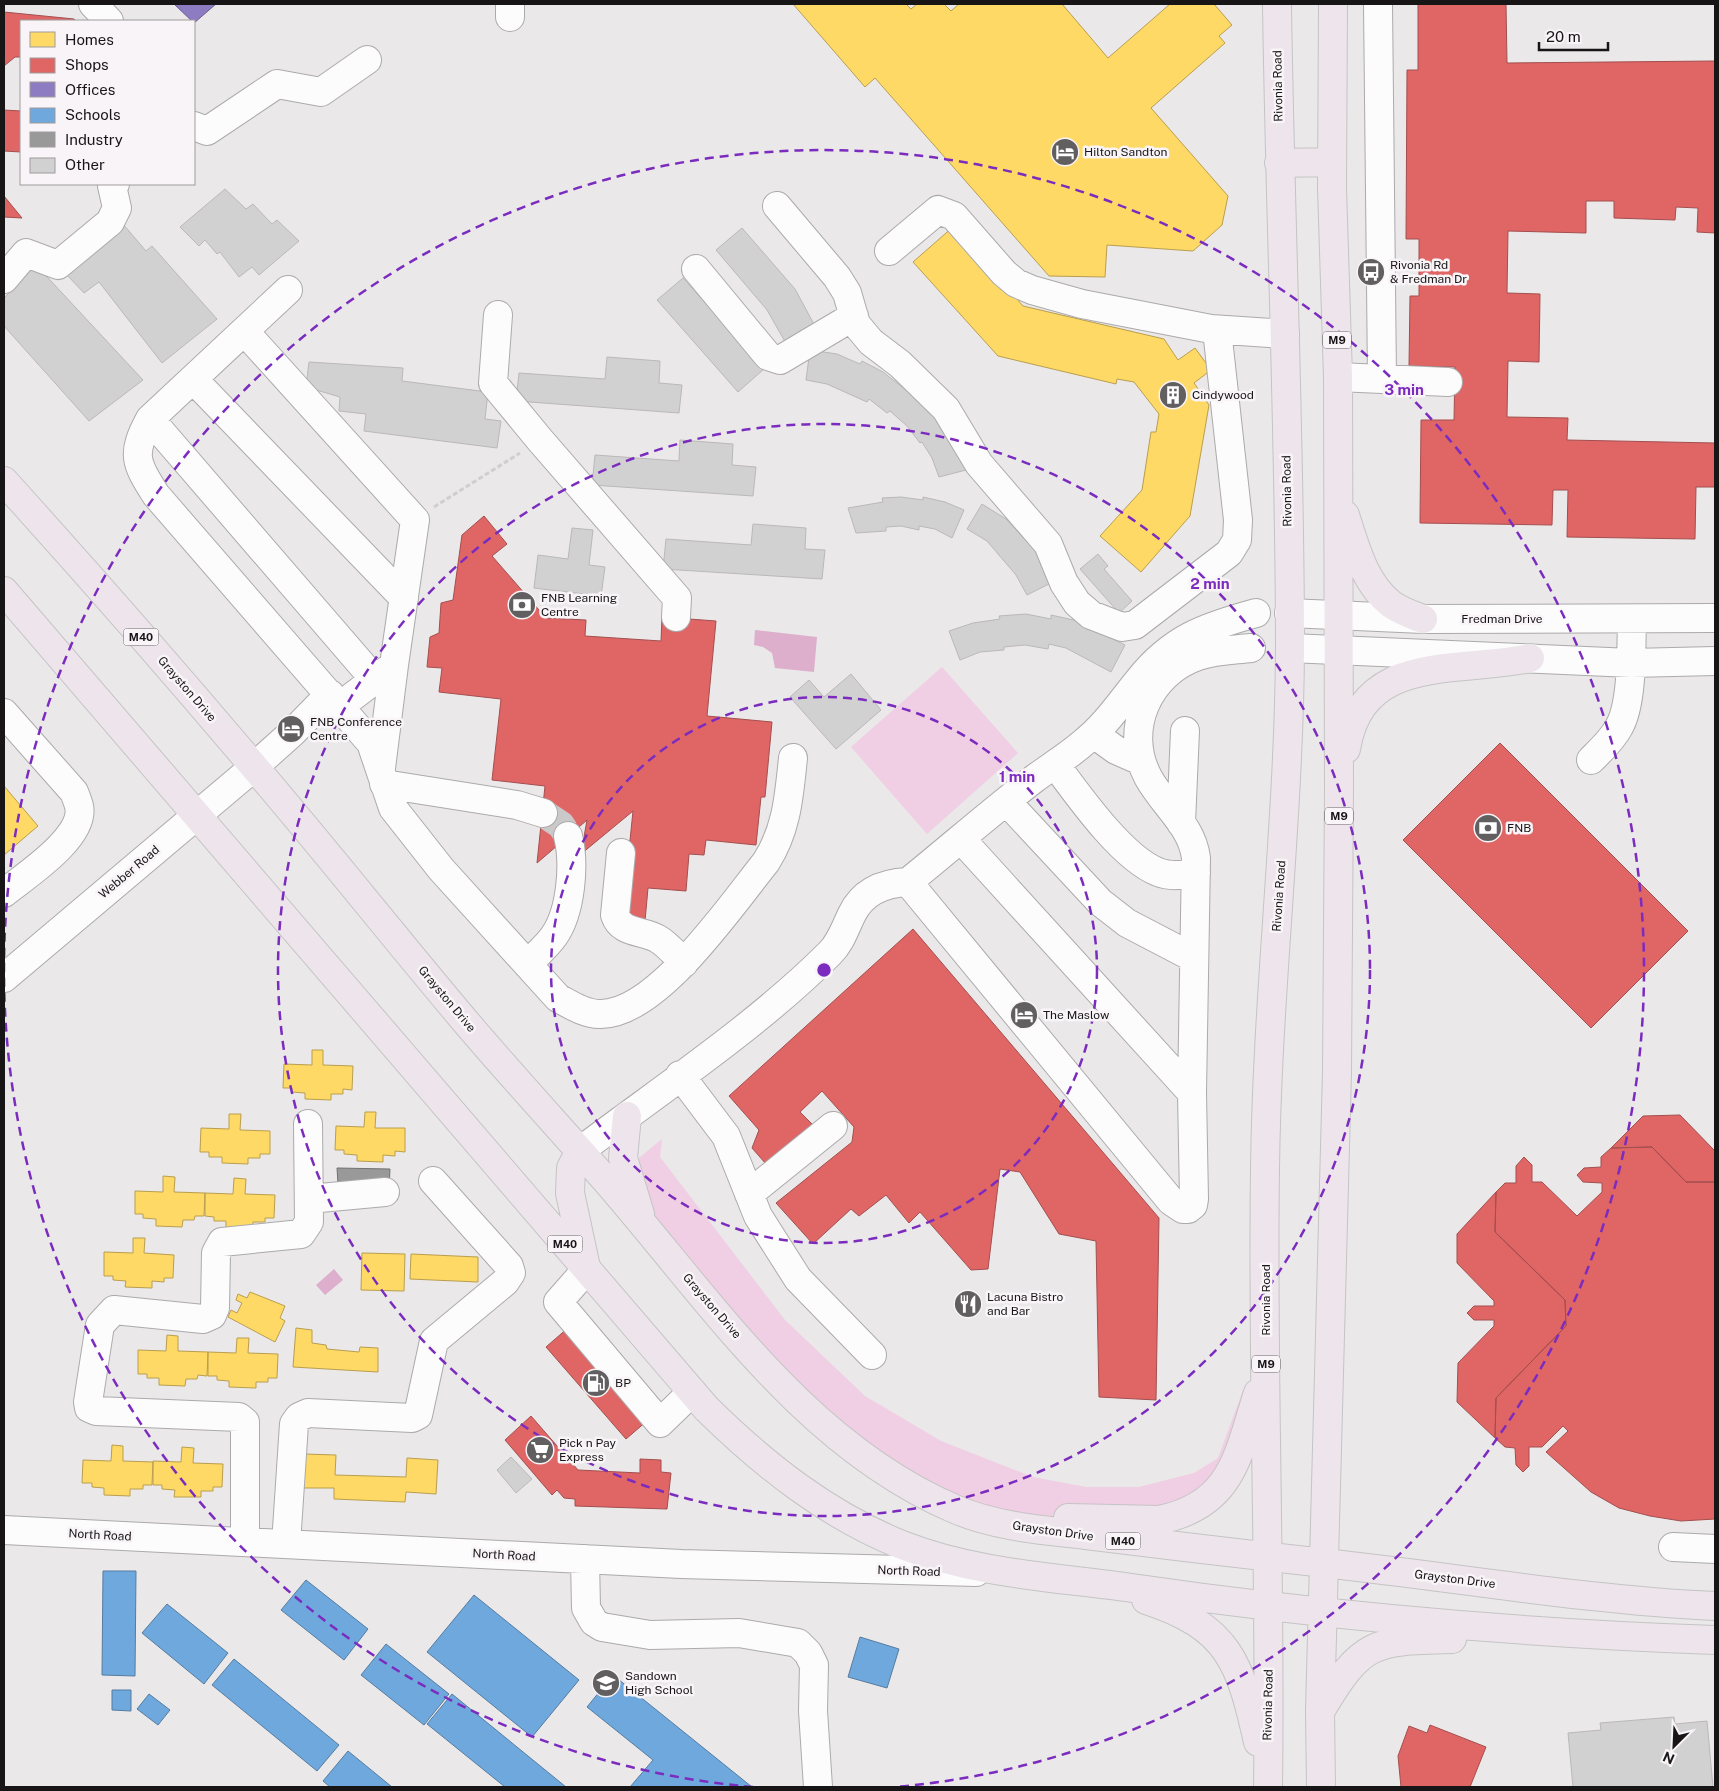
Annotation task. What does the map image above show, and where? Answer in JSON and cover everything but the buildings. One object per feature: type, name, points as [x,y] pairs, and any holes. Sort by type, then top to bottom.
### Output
[{"type":"main road","name":"Rivonia Road","points":[[1268,1785],[1264,1170],[1267,1089],[1286,795],[1290,648],[1277,4]]},
{"type":"main road","name":"M9","points":[[1321,1787],[1320,1711],[1337,1072],[1339,788],[1337,616],[1338,377],[1332,162],[1333,4]]},
{"type":"main road","points":[[1279,163],[1332,162]]},
{"type":"main road","name":"Grayston Drive","points":[[4,481],[254,767],[468,1024],[766,1368],[814,1417],[870,1460],[908,1484],[956,1510],[979,1518],[1056,1532],[1624,1600],[1715,1606]]},
{"type":"main road","points":[[1337,492],[1354,544],[1374,587],[1392,605],[1423,619]]},
{"type":"main road","name":"M40","points":[[4,591],[692,1392],[736,1438],[761,1460],[790,1482],[842,1516],[923,1552],[1005,1573],[1092,1582],[1323,1613],[1596,1636],[1715,1640]]},
{"type":"main road","points":[[1339,788],[1347,741],[1358,712],[1373,694],[1392,680],[1431,669],[1505,664],[1530,658]]},
{"type":"main road","points":[[627,1116],[623,1158],[639,1211],[651,1237]]},
{"type":"main road","points":[[580,1151],[571,1168],[570,1192],[587,1269]]},
{"type":"main road","points":[[979,1518],[1159,1520],[1196,1507],[1219,1490],[1235,1466],[1245,1440],[1266,1365]]},
{"type":"main road","points":[[1092,1582],[1159,1604],[1204,1627],[1222,1643],[1245,1691],[1268,1785]]},
{"type":"main road","points":[[1320,1711],[1351,1664],[1364,1653],[1381,1645],[1414,1640],[1596,1636]]},
{"type":"street","points":[[93,4],[108,20]]},
{"type":"street","points":[[1378,4],[1382,378]]},
{"type":"street","points":[[195,126],[207,131],[277,84],[321,92],[367,60]]},
{"type":"street","points":[[4,279],[26,253],[58,265],[110,222],[117,208],[112,186],[114,185]]},
{"type":"street","points":[[777,206],[837,278],[846,293],[856,324],[871,342],[900,364],[946,409],[979,464],[1048,544],[1064,583],[1077,603],[1091,614],[1122,627],[1135,625],[1229,553],[1237,540],[1238,520],[1217,330]]},
{"type":"street","points":[[889,250],[938,210],[954,216],[1016,284],[1082,304],[1217,330],[1285,334]]},
{"type":"street","points":[[696,269],[768,356],[780,360],[854,316]]},
{"type":"street","points":[[288,290],[150,419],[138,444],[138,462],[156,495],[371,743],[393,808],[441,869],[558,998],[583,1011],[601,1014],[628,1008],[642,1000],[684,963],[766,862],[774,848],[787,814],[793,758]]},
{"type":"street","points":[[498,316],[493,383],[540,440],[677,596]]},
{"type":"street","points":[[244,332],[415,520],[404,598],[384,672],[383,776]]},
{"type":"street","points":[[1338,377],[1448,382]]},
{"type":"street","points":[[193,379],[404,598]]},
{"type":"street","points":[[534,405],[540,440]]},
{"type":"street","points":[[150,419],[384,672]]},
{"type":"street","points":[[606,516],[608,490]]},
{"type":"street","points":[[580,1151],[766,1011],[831,952],[840,941],[852,912],[870,892],[887,884],[908,882],[1094,734],[1150,666],[1169,649],[1190,634],[1210,625],[1256,613]]},
{"type":"street","name":"Fredman Drive","points":[[1289,613],[1423,619],[1715,618]]},
{"type":"street","points":[[1591,760],[1620,726],[1625,710],[1631,663],[1632,619]]},
{"type":"street","points":[[908,882],[1172,1201],[1184,1209],[1188,1209],[1193,1205],[1194,1199],[1192,1093],[1195,849],[1181,823],[1152,784],[1141,761],[1137,735],[1138,723],[1153,688],[1166,675],[1199,656],[1219,651],[1251,648]]},
{"type":"street","points":[[1290,648],[1631,663],[1715,661]]},
{"type":"street","name":"Webber Road","points":[[4,978],[294,732],[335,700],[384,672]]},
{"type":"street","points":[[4,713],[74,792],[80,808],[75,828],[66,843],[4,893]]},
{"type":"street","points":[[1181,823],[1185,731]]},
{"type":"street","points":[[1094,734],[1116,750],[1141,761]]},
{"type":"street","points":[[1055,764],[1108,831],[1133,855],[1157,872],[1168,875],[1196,873]]},
{"type":"street","points":[[383,776],[517,805],[542,813]]},
{"type":"street","points":[[1007,802],[1100,902],[1127,923],[1194,958]]},
{"type":"street","points":[[528,965],[555,935],[561,922],[571,877],[568,836]]},
{"type":"street","points":[[961,840],[1192,1093]]},
{"type":"street","points":[[621,853],[615,915],[617,922],[627,929],[659,939],[684,963]]},
{"type":"street","points":[[680,1075],[726,1136],[758,1216],[798,1279],[872,1355]]},
{"type":"street","points":[[245,1542],[245,1422],[239,1417],[96,1412],[90,1408],[88,1402],[100,1325],[114,1310],[203,1319],[212,1315],[215,1308],[216,1253],[222,1242],[301,1234],[309,1222],[308,1124]]},
{"type":"street","points":[[749,1194],[833,1126]]},
{"type":"street","points":[[286,1544],[294,1424],[299,1417],[308,1413],[412,1418],[418,1415],[422,1407],[431,1349],[434,1341],[505,1282],[511,1273],[509,1266],[433,1181]]},
{"type":"street","points":[[309,1199],[385,1192]]},
{"type":"street","points":[[587,1269],[558,1302],[660,1423],[692,1392]]},
{"type":"street","name":"North Road","points":[[4,1530],[585,1560],[1005,1573]]},
{"type":"street","points":[[1674,1547],[1715,1549]]},
{"type":"street","points":[[585,1560],[586,1608],[594,1622],[602,1627],[650,1634],[740,1633],[798,1643],[808,1653],[814,1665],[813,1711],[818,1787]]},
{"type":"path","points":[[415,520],[540,440]]},
{"type":"shaded area","points":[[755,630],[817,637],[814,672],[775,668],[772,653],[763,647],[754,645]]},
{"type":"shaded area","points":[[942,667],[1018,753],[927,834],[851,747]]},
{"type":"shaded area","points":[[662,1139],[660,1157],[785,1320],[865,1396],[941,1441],[1033,1477],[1086,1487],[1139,1487],[1194,1473],[1218,1458],[1243,1390],[1260,1396],[1229,1485],[1123,1522],[979,1513],[873,1459],[602,1188]]},
{"type":"shaded area","points":[[334,1269],[343,1280],[325,1295],[316,1285]]},
{"type":"tunnel","points":[[543,813],[561,825],[568,836]]},
{"type":"place","name":"Hilton Sandton","points":[[1065,152]]},
{"type":"place","name":"Rivonia Rd & Fredman Dr","points":[[1371,272]]},
{"type":"place","name":"Cindywood","points":[[1173,395]]},
{"type":"place","name":"FNB Learning Centre","points":[[522,605]]},
{"type":"place","name":"FNB Conference Centre","points":[[291,729]]},
{"type":"place","name":"FNB","points":[[1488,828]]},
{"type":"place","name":"The Maslow","points":[[1024,1015]]},
{"type":"place","name":"Lacuna Bistro and Bar","points":[[968,1304]]},
{"type":"place","name":"BP","points":[[596,1383]]},
{"type":"place","name":"Pick n Pay Express","points":[[540,1450]]},
{"type":"place","name":"Sandown High School","points":[[606,1683]]}]
